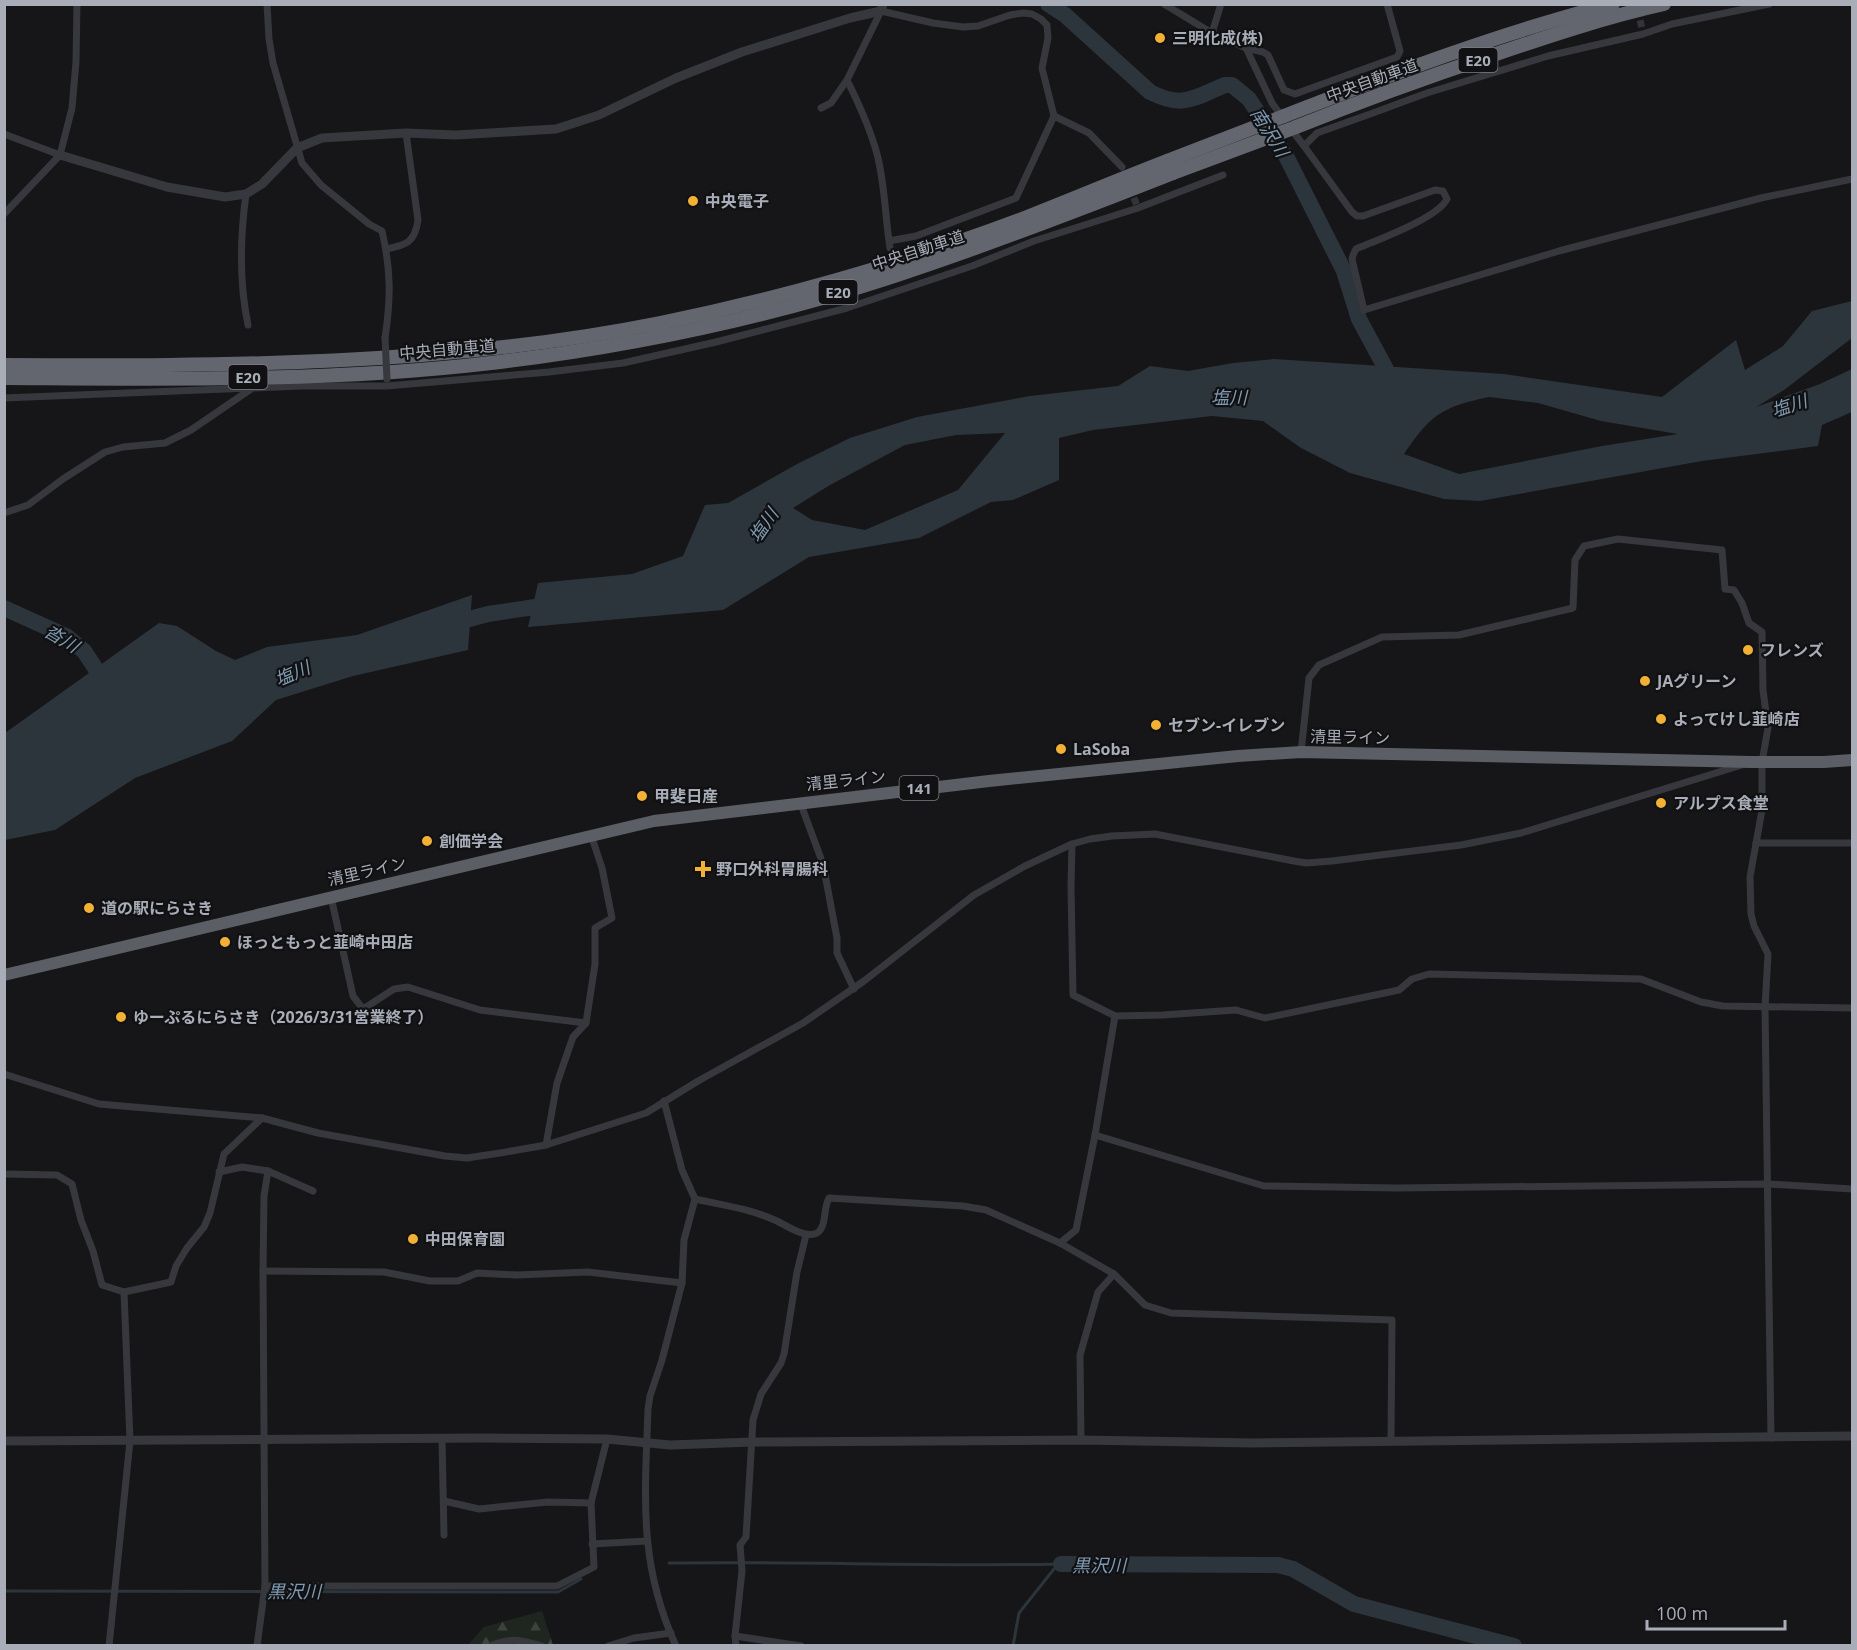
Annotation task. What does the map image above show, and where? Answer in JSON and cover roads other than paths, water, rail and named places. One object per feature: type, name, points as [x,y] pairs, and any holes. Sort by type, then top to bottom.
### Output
[{"type":"highway","name":"中央自動車道","points":[[4,378],[308,375],[490,363],[596,348],[767,313],[888,278],[1023,232],[1284,116],[1394,73],[1492,39],[1613,4]]},
{"type":"highway","name":"中央自動車道","points":[[4,365],[296,362],[401,356],[489,349],[658,323],[764,299],[888,264],[1170,167],[1296,127],[1394,89],[1532,41],[1664,4]]},
{"type":"highway","name":"清里ライン","points":[[4,975],[654,821],[800,802],[1001,779],[1301,752],[1756,762],[1852,760]]},
{"type":"street","points":[[4,214],[60,155],[72,108],[77,4]]},
{"type":"street","points":[[267,4],[273,63],[302,163],[321,185],[369,224],[382,231],[389,261],[387,382]]},
{"type":"street","points":[[1164,4],[1212,33],[1268,55],[1284,90],[1295,94],[1397,57],[1400,51],[1387,4]]},
{"type":"street","points":[[1212,33],[1221,4]]},
{"type":"street","points":[[1304,146],[1317,133],[1427,93],[1548,56],[1672,24],[1769,4]]},
{"type":"street","points":[[4,134],[60,155],[167,187],[225,197],[246,194],[262,184],[297,148],[321,138],[406,133],[456,135],[555,129],[599,115],[676,78],[742,52],[882,8],[933,23],[963,27],[978,26],[1023,13],[1032,14],[1041,19],[1047,25],[1048,38],[1042,68],[1054,116],[1016,198],[924,234],[889,244],[878,156],[861,107],[847,80]]},
{"type":"street","points":[[821,108],[831,103],[847,80],[882,8]]},
{"type":"street","points":[[1246,48],[1272,103],[1357,216],[1363,216],[1436,190],[1443,191],[1447,199],[1444,205],[1427,217],[1356,249],[1352,260],[1364,310],[1559,251],[1761,198],[1852,179]]},
{"type":"street","points":[[1054,116],[1089,133],[1122,167]]},
{"type":"street","points":[[386,249],[407,244],[415,236],[417,229],[418,220],[406,133]]},
{"type":"street","points":[[4,398],[387,382],[549,372],[623,363],[848,308],[972,266],[1035,241],[1116,215],[1223,175]]},
{"type":"street","points":[[246,194],[242,249],[243,297],[248,325]]},
{"type":"street","points":[[4,513],[28,504],[105,452],[123,447],[165,443],[191,430],[251,389]]},
{"type":"street","points":[[1301,752],[1309,678],[1319,665],[1383,637],[1459,635],[1573,608],[1575,560],[1584,546],[1618,539],[1722,550],[1725,590],[1734,590],[1742,603],[1749,623],[1762,632],[1763,690],[1768,728],[1756,762],[1762,810],[1750,877],[1751,914],[1754,926],[1768,954],[1765,1008],[1771,1438]]},
{"type":"street","points":[[4,1074],[99,1104],[261,1118],[318,1133],[445,1156],[468,1158],[546,1145],[646,1113],[803,1023],[854,989],[974,895],[1025,866],[1072,844],[1112,836],[1155,834],[1300,862],[1332,861],[1461,845],[1521,833],[1756,762]]},
{"type":"street","points":[[800,802],[823,864],[837,938],[837,953],[854,989]]},
{"type":"street","points":[[546,1145],[557,1083],[573,1037],[586,1023],[595,964],[595,928],[612,918],[602,868],[591,835]]},
{"type":"street","points":[[1756,843],[1852,843]]},
{"type":"street","points":[[1072,844],[1072,995],[1115,1016],[1236,1010],[1265,1018],[1399,990],[1412,979],[1429,974],[1641,979],[1701,1002],[1723,1006],[1852,1008]]},
{"type":"street","points":[[331,897],[353,996],[363,1008],[394,989],[408,987],[480,1010],[586,1023]]},
{"type":"street","points":[[1060,1243],[1076,1230],[1115,1016]]},
{"type":"street","points":[[664,1101],[682,1170],[695,1199],[684,1240],[682,1283],[650,1396],[647,1444],[645,1520],[650,1565],[657,1596],[676,1646]]},
{"type":"street","points":[[4,1173],[57,1174],[72,1184],[102,1285],[124,1292],[171,1282],[176,1266],[204,1227],[217,1192],[224,1154],[261,1118]]},
{"type":"street","points":[[1095,1135],[1264,1186],[1397,1188],[1768,1184],[1852,1189]]},
{"type":"street","points":[[219,1172],[242,1167],[268,1171],[314,1191]]},
{"type":"street","points":[[257,1646],[265,1586],[263,1271],[264,1196],[268,1171]]},
{"type":"street","points":[[695,1199],[760,1213],[807,1235],[817,1233],[822,1227],[829,1198],[963,1206],[986,1210],[1060,1243],[1114,1274],[1145,1305],[1171,1313],[1392,1320],[1391,1440]]},
{"type":"street","points":[[736,1646],[742,1571],[740,1545],[746,1537],[756,1404],[781,1364],[797,1272],[807,1235]]},
{"type":"street","points":[[263,1271],[384,1272],[430,1281],[458,1281],[477,1273],[517,1275],[588,1272],[682,1283]]},
{"type":"street","points":[[1081,1440],[1080,1354],[1098,1292],[1114,1274]]},
{"type":"street","points":[[109,1646],[130,1441],[124,1292]]},
{"type":"street","points":[[4,1441],[442,1438],[608,1439],[647,1444],[1081,1440],[1253,1443],[1852,1436]]},
{"type":"street","points":[[442,1438],[444,1535]]},
{"type":"street","points":[[265,1586],[556,1586],[594,1567],[591,1503],[608,1439]]},
{"type":"street","points":[[444,1501],[479,1509],[548,1502],[591,1503]]},
{"type":"street","points":[[592,1544],[647,1541]]},
{"type":"street","points":[[608,1646],[634,1638],[671,1633]]},
{"type":"street","points":[[735,1636],[801,1646]]},
{"type":"street","points":[[491,1646],[502,1640],[520,1639],[542,1646]]},
{"type":"water","points":[[1852,301],[1852,338],[1784,390],[1756,407],[1820,384],[1852,369],[1852,412],[1822,425],[1818,446],[1702,461],[1480,501],[1444,499],[1350,473],[1301,448],[1263,421],[1212,416],[1093,430],[1059,438],[1059,480],[1013,500],[991,502],[919,538],[809,557],[723,610],[528,627],[538,583],[632,574],[683,556],[705,505],[728,503],[797,464],[850,438],[917,417],[1030,396],[1118,386],[1150,366],[1188,371],[1274,359],[1504,374],[1662,397],[1736,340],[1745,370],[1783,346],[1812,311]],"holes":[[[1489,397],[1538,403],[1601,421],[1678,434],[1602,446],[1459,474],[1404,454],[1422,430],[1439,414],[1460,404]],[[1005,433],[958,490],[865,530],[812,520],[793,508],[830,485],[905,445],[956,435]]]},
{"type":"water","points":[[472,595],[468,650],[353,676],[276,700],[232,741],[135,778],[55,830],[5,840],[5,733],[159,623],[177,626],[216,651],[235,660],[267,647],[357,635]]},
{"type":"waterway","name":"南沢川","points":[[1048,4],[1065,15],[1150,92],[1180,101],[1225,85],[1232,85],[1249,99],[1286,156],[1344,271],[1359,319],[1394,384]]},
{"type":"waterway","name":"塩川","points":[[451,624],[488,614],[555,604]]},
{"type":"waterway","name":"沓川","points":[[4,608],[66,636],[84,651],[105,683]]},
{"type":"waterway","name":"黒沢川","points":[[669,1563],[1061,1564]]},
{"type":"waterway","points":[[1013,1646],[1019,1613],[1060,1564]]},
{"type":"waterway","name":"黒沢川","points":[[1061,1564],[1278,1565],[1293,1569],[1354,1604],[1514,1646]]},
{"type":"waterway","name":"黒沢川","points":[[4,1591],[558,1592],[581,1579]]},
{"type":"tunnel","points":[[1638,10],[1642,29]]},
{"type":"tunnel","points":[[1130,188],[1138,208]]},
{"type":"place","name":"三明化成(株)","points":[[1160,38]]},
{"type":"place","name":"中央電子","points":[[693,201]]},
{"type":"place","name":"フレンズ","points":[[1748,650]]},
{"type":"place","name":"JAグリーン","points":[[1645,681]]},
{"type":"place","name":"よってけし韮崎店","points":[[1661,719]]},
{"type":"place","name":"セブン-イレブン","points":[[1156,725]]},
{"type":"place","name":"LaSoba","points":[[1061,749]]},
{"type":"place","name":"甲斐日産","points":[[642,796]]},
{"type":"place","name":"アルプス食堂","points":[[1661,803]]},
{"type":"place","name":"創価学会","points":[[427,841]]},
{"type":"place","name":"野口外科胃腸科","points":[[703,869]]},
{"type":"place","name":"道の駅にらさき","points":[[89,908]]},
{"type":"place","name":"ほっともっと韮崎中田店","points":[[225,942]]},
{"type":"place","name":"ゆーぷるにらさき（2026/3/31営業終了）","points":[[121,1017]]},
{"type":"place","name":"中田保育園","points":[[413,1239]]}]
